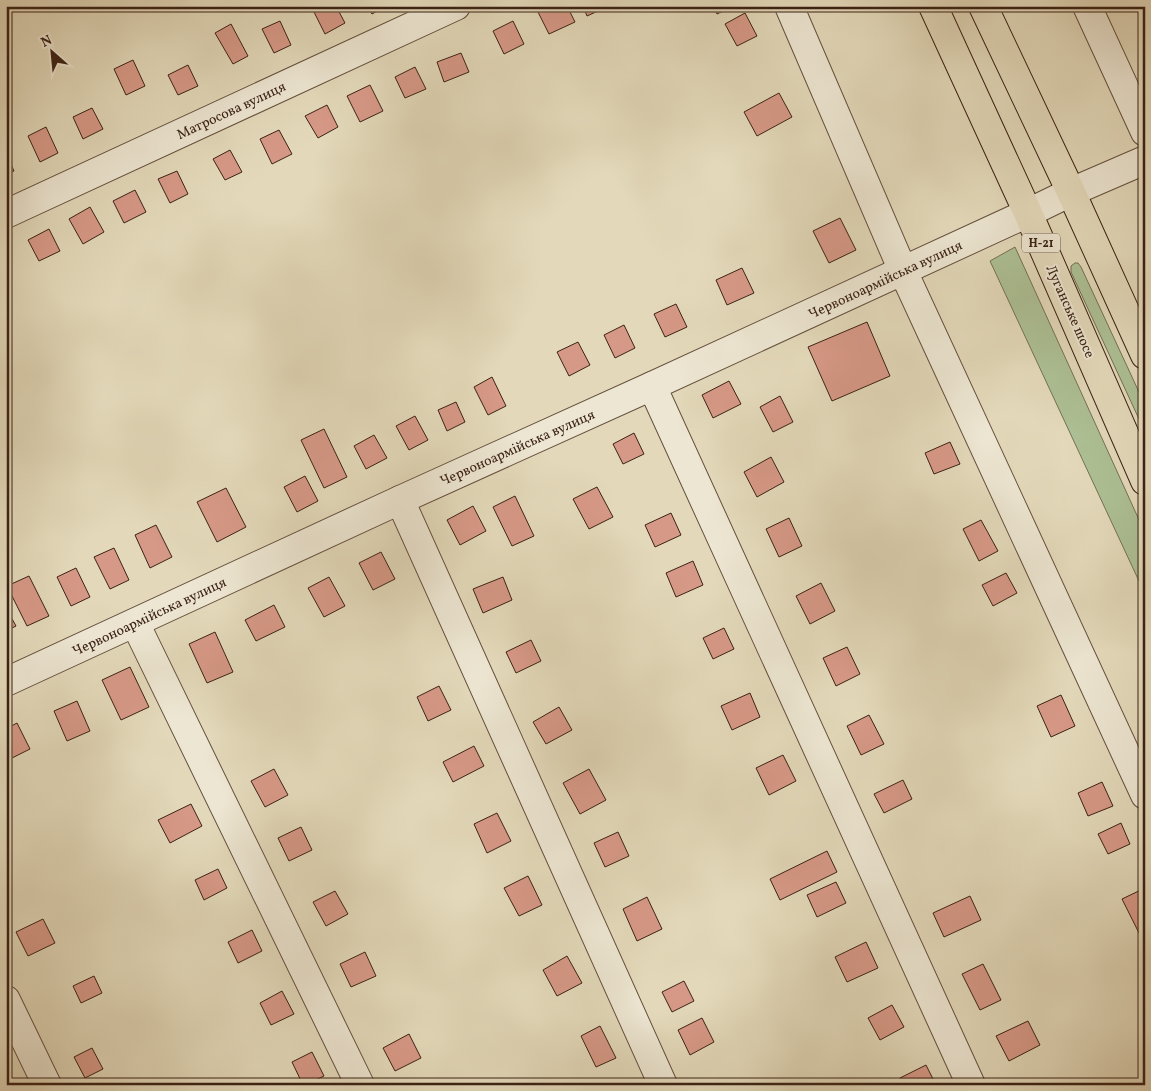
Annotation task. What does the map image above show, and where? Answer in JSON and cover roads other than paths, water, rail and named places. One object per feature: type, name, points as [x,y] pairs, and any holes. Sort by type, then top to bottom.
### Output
[{"type":"main road","name":"Луганське шосе","points":[[933,6],[1028,213],[1145,481]]},
{"type":"main road","points":[[983,6],[1071,192],[1145,355]]},
{"type":"street","name":"Матросова вулиця","points":[[6,214],[456,6]]},
{"type":"street","points":[[789,6],[904,271],[1145,795]]},
{"type":"street","points":[[1088,6],[1145,132]]},
{"type":"street","name":"Червоноармійська вулиця","points":[[6,682],[400,500],[904,271],[1071,192],[1145,160]]},
{"type":"street","points":[[652,386],[971,1085]]},
{"type":"street","points":[[400,500],[663,1085]]},
{"type":"street","points":[[135,623],[360,1085]]},
{"type":"street","points":[[6,1000],[47,1085]]}]
